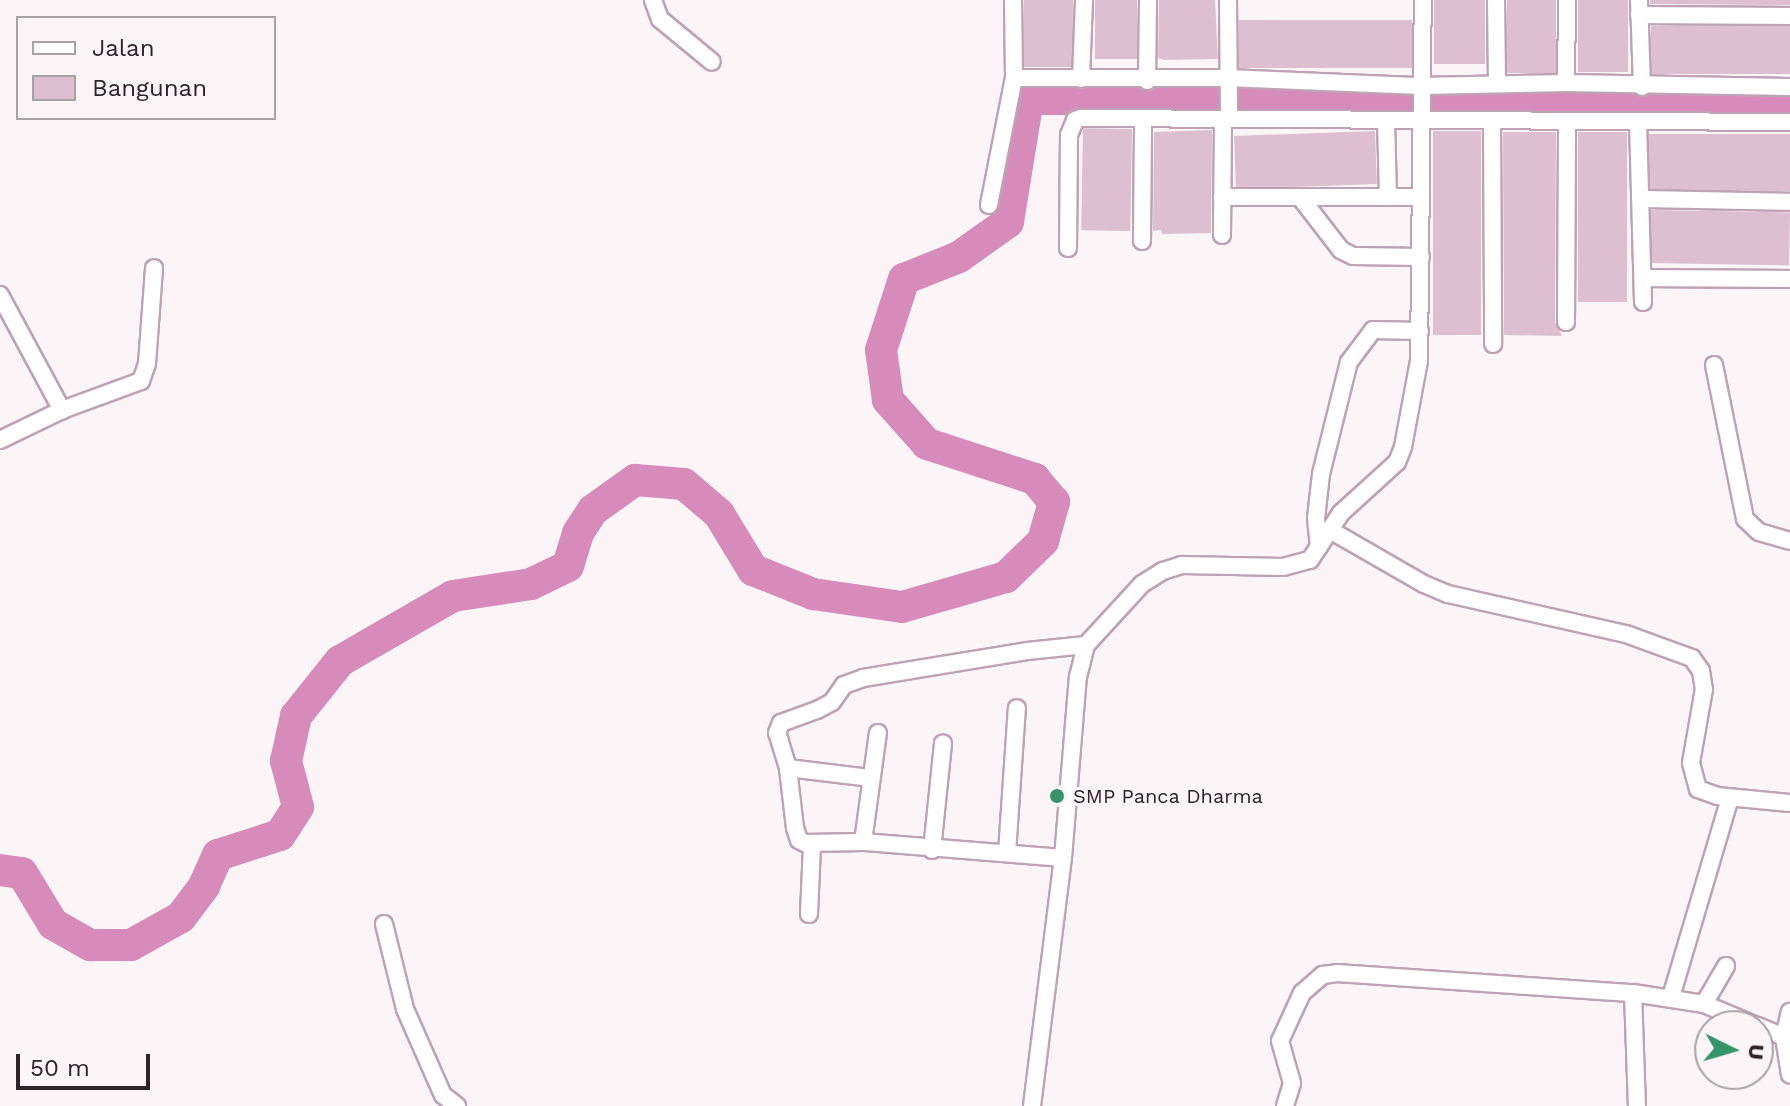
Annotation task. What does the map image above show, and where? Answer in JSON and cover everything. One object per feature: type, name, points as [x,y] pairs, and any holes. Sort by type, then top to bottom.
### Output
[{"type":"street","points":[[653,0],[660,19],[712,62]]},
{"type":"street","points":[[989,205],[1014,78],[1013,0]]},
{"type":"street","points":[[1081,79],[1084,0]]},
{"type":"street","points":[[1147,81],[1148,0]]},
{"type":"street","points":[[1222,235],[1228,0]]},
{"type":"street","points":[[1032,1106],[1063,858],[1078,677],[1086,645],[1142,584],[1163,571],[1182,565],[1298,565],[1310,560],[1352,501],[1397,462],[1403,447],[1419,361],[1423,0]]},
{"type":"street","points":[[1496,0],[1497,84]]},
{"type":"street","points":[[1566,83],[1567,0]]},
{"type":"street","points":[[1642,87],[1639,7],[1790,16]]},
{"type":"street","points":[[1014,78],[1228,84],[1421,86],[1566,83],[1642,87],[1790,87]]},
{"type":"street","points":[[1068,248],[1071,127],[1081,118],[1790,122]]},
{"type":"street","points":[[1142,241],[1143,118]]},
{"type":"street","points":[[1386,120],[1388,197]]},
{"type":"street","points":[[1492,120],[1493,344]]},
{"type":"street","points":[[1566,322],[1567,121]]},
{"type":"street","points":[[1638,122],[1643,302]]},
{"type":"street","points":[[1222,197],[1421,197]]},
{"type":"street","points":[[1300,197],[1341,250],[1365,259],[1421,257]]},
{"type":"street","points":[[1640,199],[1790,202]]},
{"type":"street","points":[[0,440],[62,410],[141,381],[147,364],[154,268]]},
{"type":"street","points":[[1643,278],[1790,279]]},
{"type":"street","points":[[0,295],[62,410]]},
{"type":"street","points":[[1319,547],[1316,518],[1321,474],[1349,362],[1356,348],[1373,330],[1420,331]]},
{"type":"street","points":[[1714,365],[1745,519],[1759,532],[1790,541]]},
{"type":"street","points":[[1330,530],[1424,584],[1448,594],[1626,634],[1692,658],[1701,671],[1704,689],[1691,763],[1694,781],[1706,794],[1790,803]]},
{"type":"street","points":[[1063,858],[932,850],[863,842],[812,844],[799,840],[788,768],[778,744],[781,723],[832,702],[844,685],[863,678],[1027,651],[1086,645]]},
{"type":"street","points":[[1007,853],[1017,708]]},
{"type":"street","points":[[863,842],[878,733]]},
{"type":"street","points":[[932,850],[943,744]]},
{"type":"street","points":[[788,768],[871,778]]},
{"type":"street","points":[[1671,997],[1730,798]]},
{"type":"street","points":[[809,914],[812,844]]},
{"type":"street","points":[[384,924],[405,1009],[443,1095],[457,1106]]},
{"type":"street","points":[[1704,1004],[1726,966]]},
{"type":"street","points":[[1285,1106],[1292,1083],[1280,1041],[1302,993],[1323,975],[1348,973],[1633,993],[1671,997],[1719,1010]]},
{"type":"street","points":[[1633,993],[1637,1106]]},
{"type":"street","points":[[1790,1012],[1784,1037],[1790,1075]]},
{"type":"street","points":[[1774,1033],[1784,1037]]},
{"type":"building","points":[[1024,0],[1073,0],[1073,67],[1024,67]]},
{"type":"building","points":[[1095,0],[1137,0],[1137,59],[1095,59]]},
{"type":"building","points":[[1159,0],[1215,0],[1218,59],[1158,58]]},
{"type":"building","points":[[1434,0],[1485,0],[1485,64],[1434,64]]},
{"type":"building","points":[[1507,0],[1556,0],[1556,73],[1507,73]]},
{"type":"building","points":[[1578,0],[1628,0],[1628,72],[1578,72]]},
{"type":"building","points":[[1650,0],[1790,0],[1790,5],[1650,4]]},
{"type":"building","points":[[1239,20],[1412,20],[1412,68],[1239,68]]},
{"type":"building","points":[[1651,26],[1790,26],[1790,74],[1651,74]]},
{"type":"building","points":[[1083,128],[1132,129],[1130,231],[1081,230]]},
{"type":"building","points":[[1212,130],[1211,233],[1162,234],[1161,230],[1153,231],[1154,132]]},
{"type":"building","points":[[1375,131],[1377,184],[1236,189],[1234,136]]},
{"type":"building","points":[[1433,131],[1481,131],[1481,335],[1433,335]]},
{"type":"building","points":[[1503,132],[1556,132],[1555,322],[1562,336],[1504,335]]},
{"type":"building","points":[[1578,132],[1627,132],[1627,302],[1578,302]]},
{"type":"building","points":[[1649,134],[1790,134],[1790,191],[1649,191]]},
{"type":"building","points":[[1651,210],[1790,212],[1789,265],[1650,263]]},
{"type":"waterway","points":[[0,870],[22,873],[53,924],[90,945],[131,945],[181,917],[204,886],[218,855],[280,835],[298,807],[286,761],[296,716],[340,661],[453,596],[531,584],[568,566],[578,533],[593,510],[635,480],[684,484],[719,514],[753,570],[813,594],[902,607],[1006,577],[1043,541],[1054,502],[1035,479],[927,444],[888,400],[881,350],[904,279],[959,257],[1008,222],[1028,99],[1790,101]]},
{"type":"place","name":"SMP Panca Dharma","points":[[1057,796]]}]
